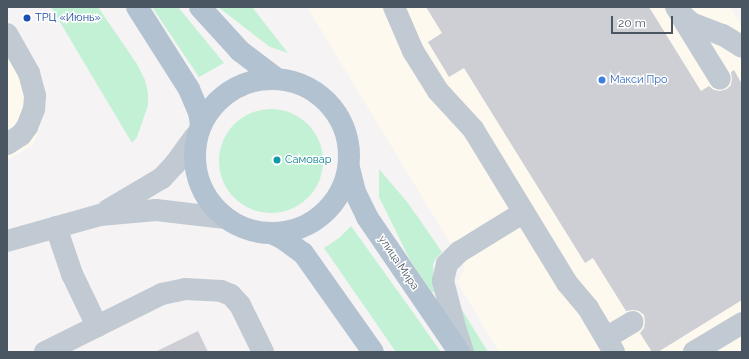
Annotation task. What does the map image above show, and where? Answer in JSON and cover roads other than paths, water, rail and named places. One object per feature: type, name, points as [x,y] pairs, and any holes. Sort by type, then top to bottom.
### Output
[{"type":"main road","points":[[137,7],[189,89],[199,112],[195,163],[203,189],[214,208],[224,218],[250,231],[271,233],[290,230],[303,225],[324,210],[341,186],[349,168],[351,145],[345,128],[334,108],[310,87],[297,82],[277,79],[254,83],[233,92],[214,107],[198,130]]},
{"type":"main road","points":[[200,7],[240,51],[277,79]]},
{"type":"main road","name":"улица Мира","points":[[349,168],[355,192],[367,217],[459,352]]},
{"type":"main road","points":[[271,233],[282,238],[303,252],[373,352]]},
{"type":"street","points":[[394,7],[413,51],[438,91],[473,129],[567,283],[588,308],[610,345],[633,322]]},
{"type":"street","points":[[678,10],[691,23],[723,35],[742,47]]},
{"type":"street","points":[[678,10],[720,79]]},
{"type":"street","points":[[7,34],[29,73],[35,96],[34,108],[27,127],[21,135],[7,144]]},
{"type":"street","points":[[7,241],[100,214],[133,197],[162,178],[176,164],[198,130]]},
{"type":"street","points":[[100,214],[156,210],[224,218]]},
{"type":"street","points":[[463,352],[443,281],[445,269],[449,260],[459,252],[524,212]]},
{"type":"street","points":[[56,227],[72,274],[98,326]]},
{"type":"street","points":[[45,352],[167,292],[185,289],[221,291],[231,295],[240,305],[263,352]]},
{"type":"street","points":[[707,349],[742,323]]},
{"type":"place","name":"ТРЦ «Июнь»","points":[[27,18]]},
{"type":"place","name":"Макси Про","points":[[602,80]]},
{"type":"place","name":"Самовар","points":[[277,160]]}]
